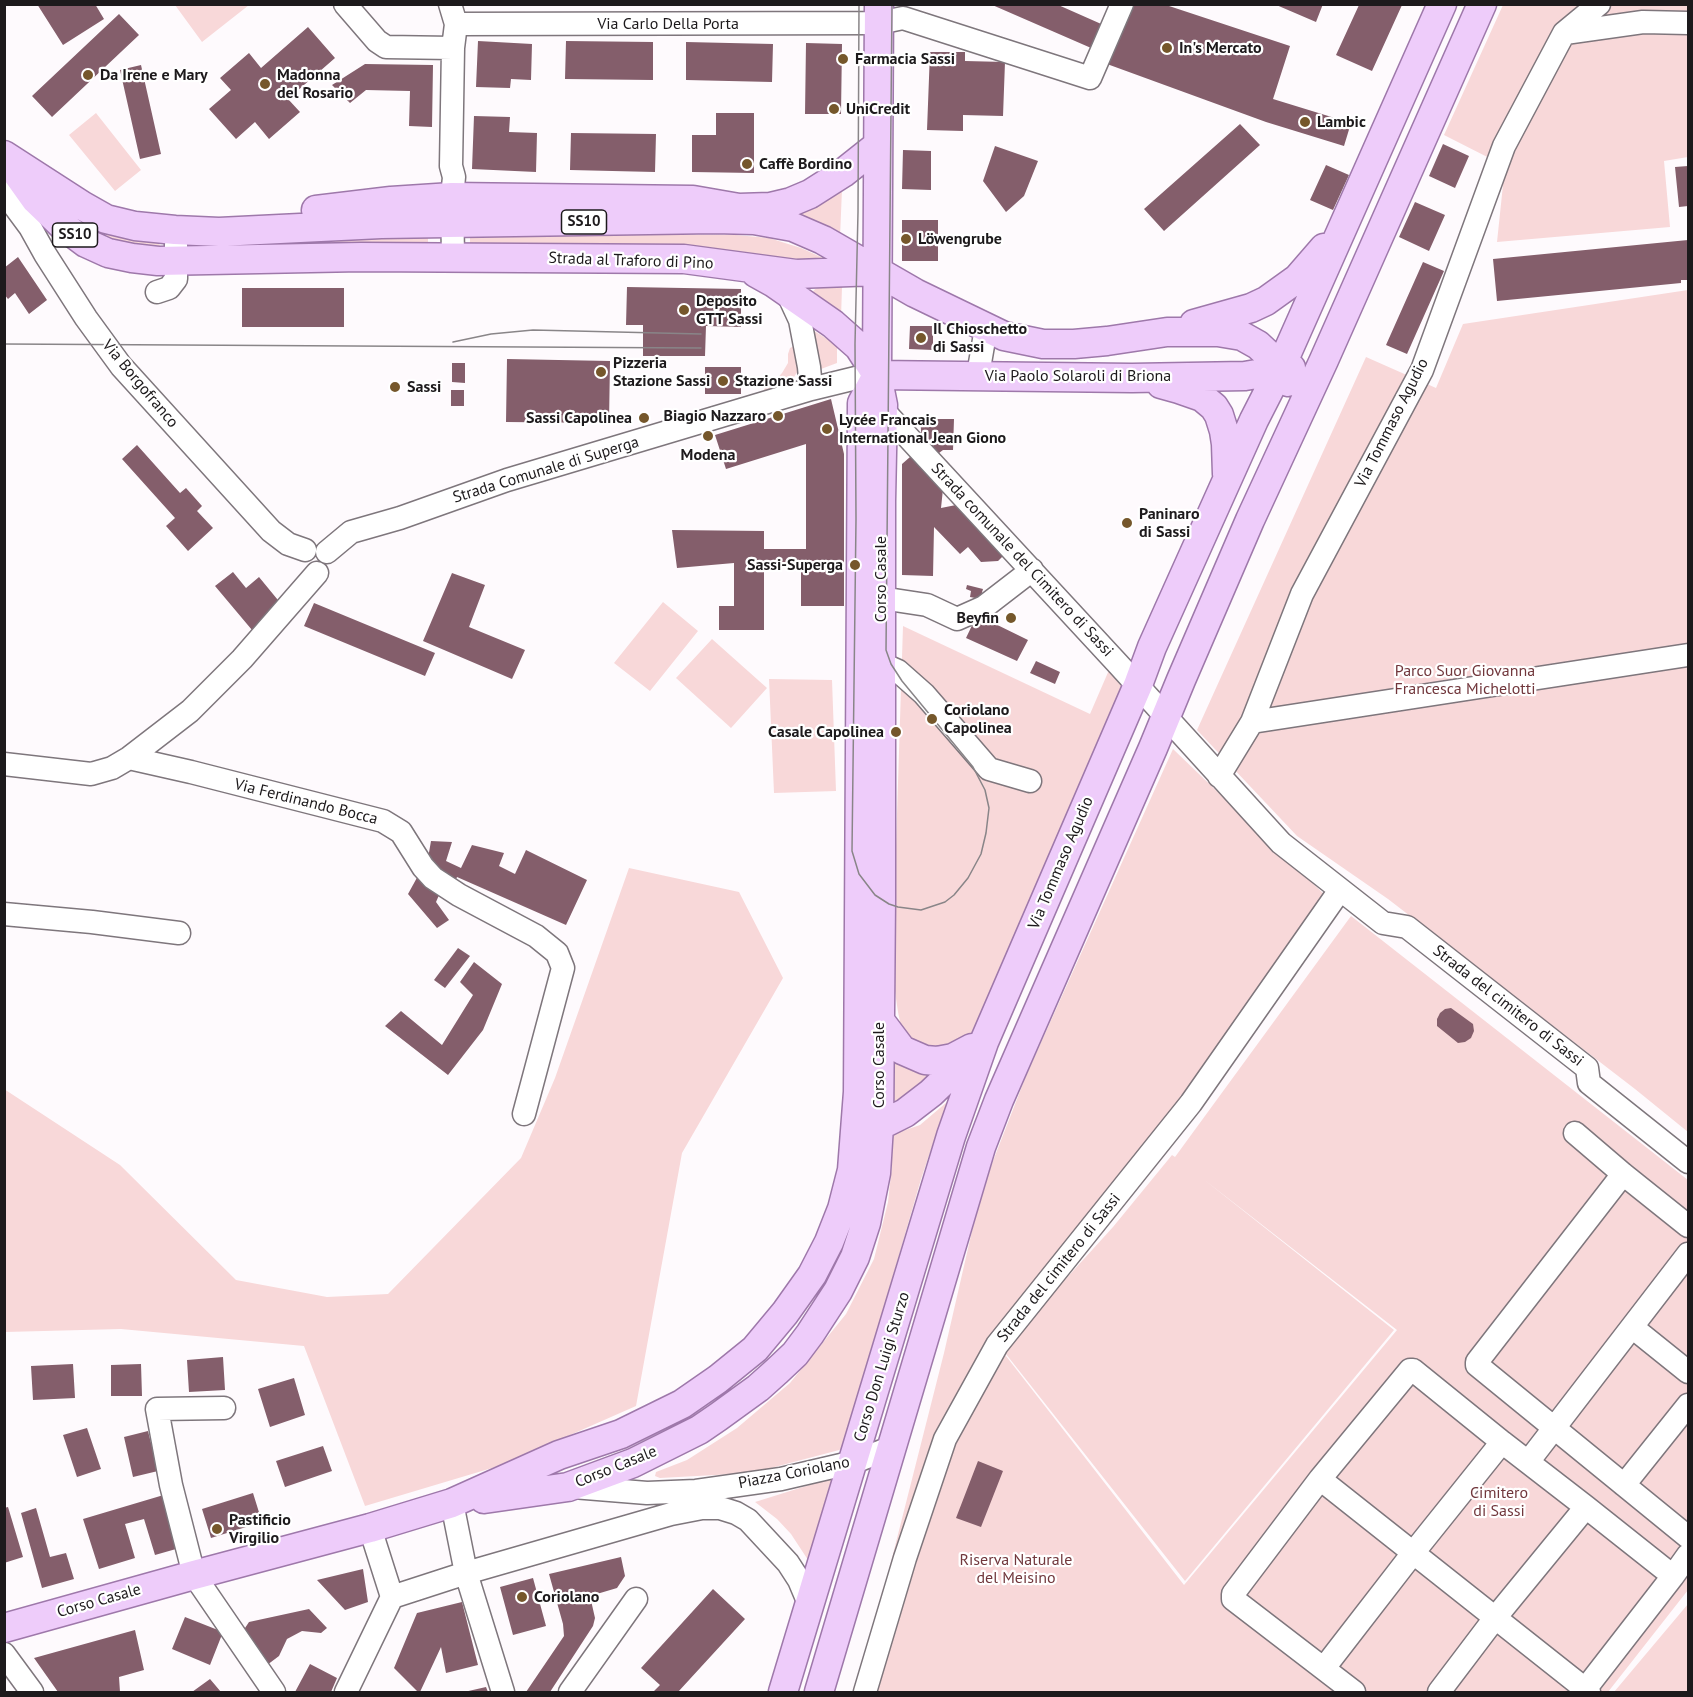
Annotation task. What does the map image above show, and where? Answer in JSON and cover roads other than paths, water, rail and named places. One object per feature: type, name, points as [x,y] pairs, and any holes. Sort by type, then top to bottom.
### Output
[{"type":"main road","name":"Via Tommaso Agudio","points":[[984,1042],[1227,478],[1279,371],[1442,4]]},
{"type":"main road","points":[[1166,718],[1250,520],[1482,4]]},
{"type":"main road","name":"Corso Casale","points":[[452,1503],[568,1487],[633,1463],[699,1430],[758,1388],[795,1354],[838,1291],[855,1257],[866,1223],[875,1185],[879,1126],[882,410],[877,375],[876,271],[879,14]]},
{"type":"main road","points":[[727,214],[791,202],[810,194],[877,147]]},
{"type":"main road","name":"Strada al Traforo di Pino","points":[[4,156],[106,219],[135,226],[175,230],[219,232],[347,225],[452,210],[693,200],[727,214]]},
{"type":"main road","name":"Strada al Traforo di Pino","points":[[4,156],[36,200],[62,225],[86,243],[108,253],[132,258],[176,260],[453,256],[684,259],[796,274],[876,271]]},
{"type":"main road","points":[[727,214],[793,227],[823,240],[876,271]]},
{"type":"main road","points":[[1167,332],[1251,308],[1266,301],[1298,278],[1344,226]]},
{"type":"main road","points":[[742,266],[787,292],[833,324],[859,347],[877,375]]},
{"type":"main road","name":"Via Paolo Solaroli di Briona","points":[[876,271],[915,293],[1004,336],[1043,344],[1107,341],[1167,332],[1218,332],[1242,336],[1258,345],[1273,359],[1292,391],[1298,416]]},
{"type":"main road","name":"Via Paolo Solaroli di Briona","points":[[877,375],[1132,378],[1245,376],[1279,371],[1323,360]]},
{"type":"main road","name":"Corso Casale","points":[[4,1628],[370,1528],[452,1503],[559,1455],[621,1434],[672,1409],[718,1379],[755,1348],[785,1313],[816,1267],[829,1242],[842,1209],[854,1155],[858,1092],[862,403],[877,375]]},
{"type":"main road","points":[[1132,378],[1202,397],[1214,407],[1220,415],[1225,438],[1227,478]]},
{"type":"main road","name":"Corso Don Luigi Sturzo","points":[[819,1692],[981,1147],[1015,1059],[1166,718]]},
{"type":"main road","points":[[878,1017],[902,1050],[925,1060],[937,1061],[953,1058],[984,1042]]},
{"type":"main road","points":[[854,1155],[879,1126],[905,1113],[931,1093],[984,1042]]},
{"type":"main road","name":"Corso Don Luigi Sturzo","points":[[783,1692],[951,1136],[984,1042]]},
{"type":"street","points":[[345,4],[378,42],[386,47],[453,48]]},
{"type":"street","name":"Via Carlo Della Porta","points":[[451,12],[879,14],[903,18],[1090,78],[1122,4]]},
{"type":"street","name":"Via Tommaso Agudio","points":[[1219,776],[1252,722],[1302,594],[1422,370],[1504,146],[1564,33],[1599,4]]},
{"type":"street","points":[[451,12],[453,256]]},
{"type":"street","points":[[1564,33],[1643,22],[1689,23]]},
{"type":"street","name":"Via Borgofranco","points":[[4,192],[30,227],[86,318],[121,366],[271,531],[288,544],[316,551]]},
{"type":"street","points":[[157,292],[169,288],[176,279],[175,230]]},
{"type":"street","points":[[787,292],[800,320],[811,389]]},
{"type":"street","points":[[980,375],[986,328]]},
{"type":"street","name":"Strada Comunale di Superga","points":[[316,551],[351,532],[400,518],[507,480],[811,389],[877,375]]},
{"type":"street","name":"Strada comunale del Cimitero di Sassi","points":[[882,410],[1138,685]]},
{"type":"street","points":[[4,764],[91,774],[112,768],[129,759],[190,711],[242,659],[317,573],[309,572],[303,566],[302,558],[316,551]]},
{"type":"street","points":[[880,598],[927,605],[957,619],[984,607],[1032,570]]},
{"type":"street","points":[[1252,722],[1689,655]]},
{"type":"street","points":[[880,663],[898,671],[924,693],[989,769],[1030,781]]},
{"type":"street","points":[[1138,685],[1219,776]]},
{"type":"street","name":"Via Ferdinando Bocca","points":[[129,759],[191,772],[383,820],[401,832],[423,867],[433,878],[459,895],[536,936],[557,953],[563,968],[524,1114]]},
{"type":"street","name":"Strada del cimitero di Sassi","points":[[1219,776],[1281,843],[1383,923],[1407,927],[1587,1068],[1589,1083],[1689,1162]]},
{"type":"street","name":"Strada del cimitero di Sassi","points":[[865,1692],[905,1558],[945,1439],[997,1345],[1191,1103],[1340,890]]},
{"type":"street","points":[[4,914],[92,921],[179,933]]},
{"type":"street","points":[[1575,1133],[1689,1226]]},
{"type":"street","points":[[1623,1174],[1477,1362],[1477,1365],[1689,1537]]},
{"type":"street","points":[[1528,1462],[1689,1254]]},
{"type":"street","points":[[1632,1327],[1689,1372]]},
{"type":"street","points":[[1354,1692],[1233,1599],[1233,1594],[1320,1479],[1410,1370],[1413,1370],[1502,1443],[1673,1576]]},
{"type":"street","points":[[1624,1485],[1689,1405]]},
{"type":"street","points":[[224,1408],[157,1409],[171,1485],[194,1575],[274,1692]]},
{"type":"street","points":[[1324,1668],[1502,1443]]},
{"type":"street","name":"Piazza Coriolano","points":[[568,1487],[647,1493],[696,1491],[781,1479],[854,1462],[890,1448]]},
{"type":"street","points":[[1320,1479],[1586,1691],[1689,1555]]},
{"type":"street","points":[[671,1514],[696,1491],[720,1508]]},
{"type":"street","points":[[452,1503],[466,1573],[503,1692]]},
{"type":"street","points":[[1439,1692],[1586,1507]]},
{"type":"street","points":[[392,1597],[466,1573],[671,1514],[702,1508],[720,1508],[748,1520],[788,1563],[799,1580],[810,1606]]},
{"type":"street","points":[[346,1692],[392,1597],[370,1528]]},
{"type":"street","points":[[570,1692],[636,1599]]},
{"type":"street","points":[[4,1654],[32,1692]]},
{"type":"tram line","points":[[859,4],[852,851],[859,874],[875,895],[898,907],[921,910],[945,902],[968,878],[981,854],[989,808],[985,790],[973,767],[902,681],[891,664],[886,650],[892,4]]},
{"type":"tram line","points":[[453,342],[491,334],[533,330],[701,334]]},
{"type":"tram line","points":[[4,344],[701,348]]},
{"type":"place","name":"In's Mercato","points":[[1167,48]]},
{"type":"place","name":"Farmacia Sassi","points":[[843,59]]},
{"type":"place","name":"Da Irene e Mary","points":[[88,75]]},
{"type":"place","name":"Madonna del Rosario","points":[[265,84]]},
{"type":"place","name":"UniCredit","points":[[834,109]]},
{"type":"place","name":"Lambic","points":[[1305,122]]},
{"type":"place","name":"Caffè Bordino","points":[[747,164]]},
{"type":"place","name":"Löwengrube","points":[[906,239]]},
{"type":"place","name":"Deposito GTT Sassi","points":[[684,310]]},
{"type":"place","name":"Il Chioschetto di Sassi","points":[[921,338]]},
{"type":"place","name":"Pizzeria Stazione Sassi","points":[[601,372]]},
{"type":"place","name":"Stazione Sassi","points":[[723,381]]},
{"type":"place","name":"Sassi","points":[[395,387]]},
{"type":"place","name":"Biagio Nazzaro","points":[[778,416]]},
{"type":"place","name":"Sassi Capolinea","points":[[644,418]]},
{"type":"place","name":"Lycée Francais International Jean Giono","points":[[827,429]]},
{"type":"place","name":"Modena","points":[[708,436]]},
{"type":"place","name":"Paninaro di Sassi","points":[[1127,523]]},
{"type":"place","name":"Sassi-Superga","points":[[855,565]]},
{"type":"place","name":"Beyfin","points":[[1011,618]]},
{"type":"place","name":"Coriolano Capolinea","points":[[932,719]]},
{"type":"place","name":"Casale Capolinea","points":[[896,732]]},
{"type":"place","name":"Pastificio Virgilio","points":[[217,1529]]},
{"type":"place","name":"Coriolano","points":[[522,1597]]},
{"type":"park label","name":"Parco Suor Giovanna Francesca Michelotti","points":[[1465,680]]},
{"type":"park label","name":"Cimitero di Sassi","points":[[1499,1502]]},
{"type":"park label","name":"Riserva Naturale del Meisino","points":[[1016,1569]]}]
